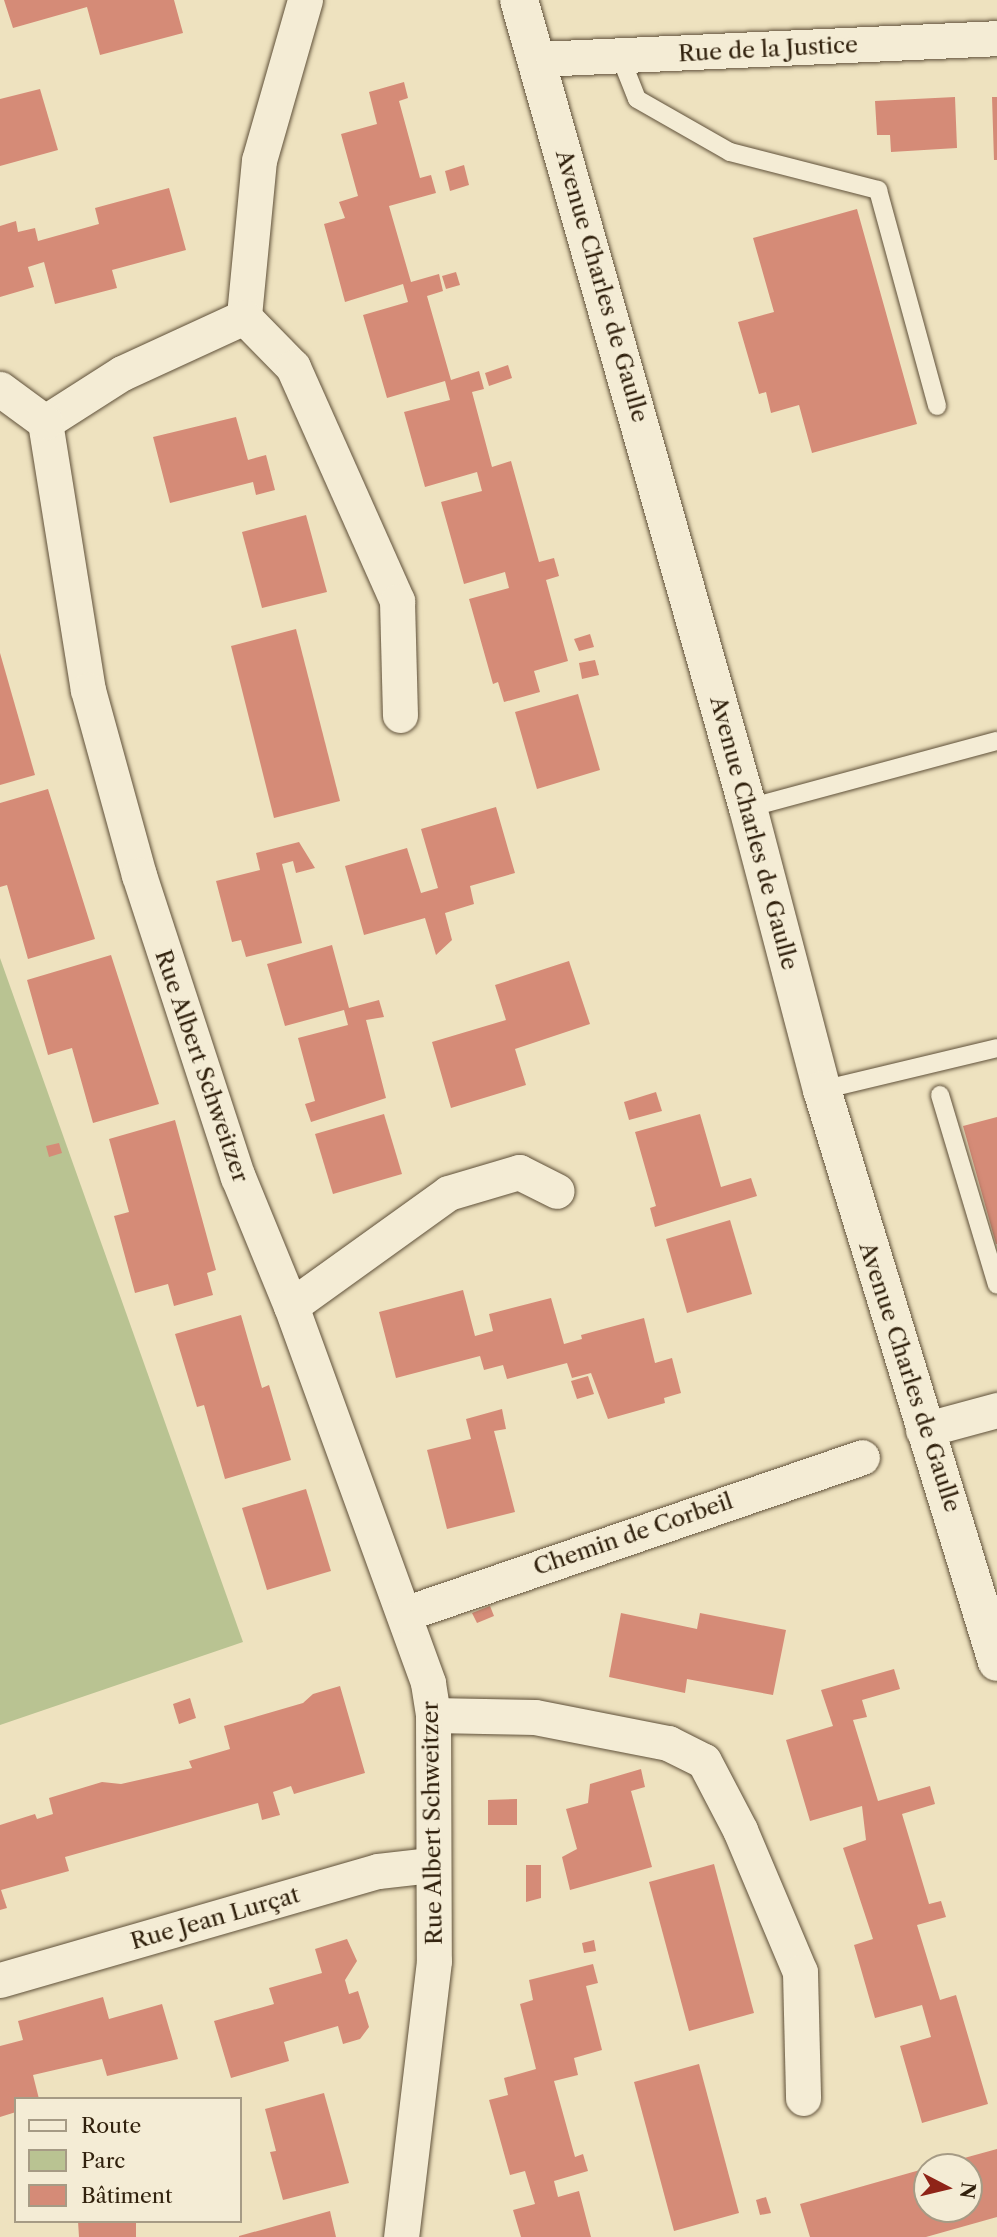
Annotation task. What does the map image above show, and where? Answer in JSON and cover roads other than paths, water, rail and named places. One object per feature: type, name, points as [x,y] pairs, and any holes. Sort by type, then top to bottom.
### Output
[{"type":"main road","name":"Avenue Charles de Gaulle","points":[[519,0],[538,59],[748,808],[822,1090],[923,1430],[953,1511],[997,1662]]},
{"type":"street","points":[[305,0],[259,160],[244,317],[293,368],[397,601],[400,715]]},
{"type":"street","name":"Rue de la Justice","points":[[538,59],[997,38]]},
{"type":"street","points":[[0,389],[46,422],[122,373],[244,317]]},
{"type":"street","name":"Rue Albert Schweitzer","points":[[46,422],[88,690],[128,835],[234,1164],[291,1306],[428,1683],[433,1715],[431,1865],[434,1961],[401,2237]]},
{"type":"street","points":[[291,1306],[448,1193],[519,1172],[557,1191]]},
{"type":"street","points":[[923,1430],[997,1410]]},
{"type":"street","name":"Chemin de Corbeil","points":[[404,1614],[862,1457]]},
{"type":"street","points":[[433,1715],[535,1717],[668,1743],[704,1761],[740,1829],[800,1972],[803,2098]]},
{"type":"street","name":"Rue Jean Lurçat","points":[[0,1980],[378,1871],[431,1865]]},
{"type":"lane","points":[[620,56],[637,99],[730,152],[878,190],[937,406]]},
{"type":"lane","points":[[748,808],[997,741]]},
{"type":"lane","points":[[822,1090],[997,1048]]},
{"type":"lane","points":[[940,1095],[997,1285]]}]
